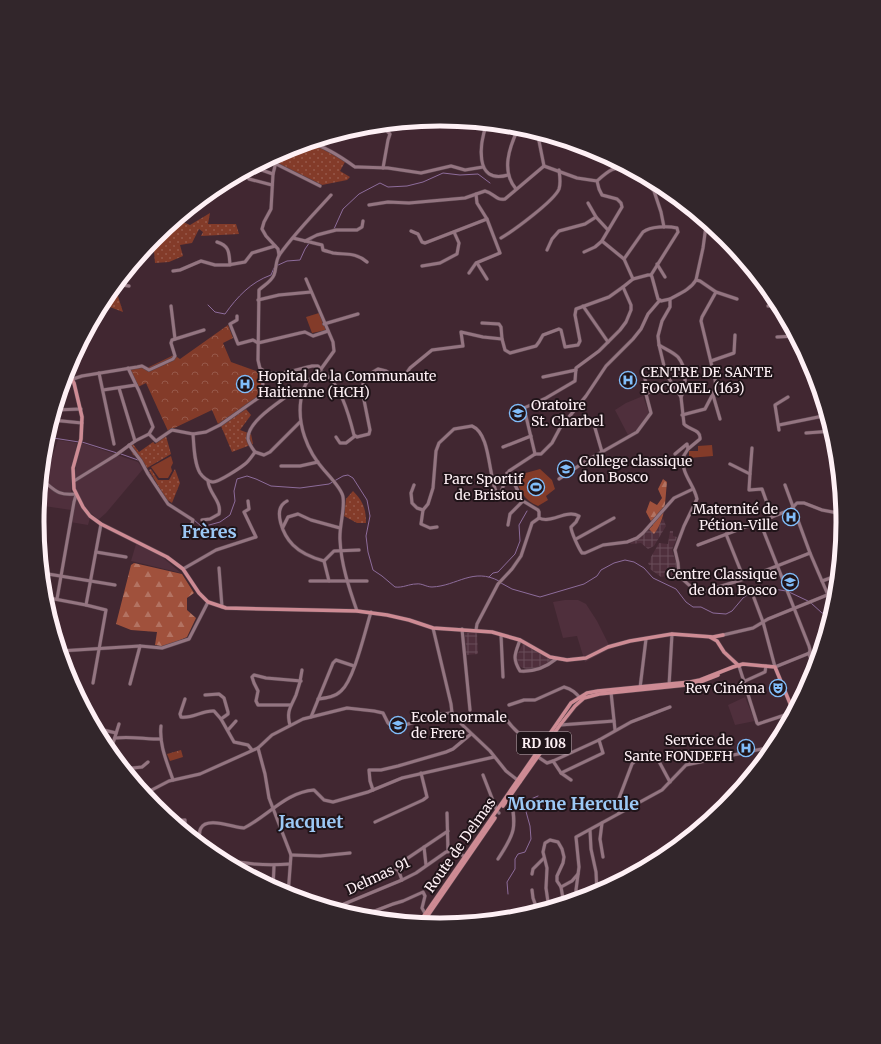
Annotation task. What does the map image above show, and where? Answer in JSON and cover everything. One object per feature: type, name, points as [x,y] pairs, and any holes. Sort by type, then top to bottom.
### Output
[{"type":"main road","points":[[73,379],[81,409],[82,423],[80,442],[73,468],[76,494],[82,506],[90,516],[101,524],[167,557],[182,569],[198,593],[208,602],[222,607],[371,612],[401,618],[433,628],[492,632],[520,640],[556,659],[567,660],[580,660],[618,644],[672,634],[708,637],[723,635]]},
{"type":"main road","points":[[718,643],[719,639],[723,635]]},
{"type":"main road","points":[[708,637],[716,641],[737,666]]},
{"type":"main road","name":"Route de Delmas","points":[[424,918],[498,812],[571,703],[594,695],[611,692],[700,682],[737,666],[747,664],[775,668]]},
{"type":"main road","points":[[775,668],[791,706]]},
{"type":"main road","name":"Route de Delmas","points":[[498,812],[511,796],[519,781],[538,757],[540,750],[580,699],[587,693],[598,690],[640,688]]},
{"type":"street","points":[[486,128],[480,153],[480,159],[483,167],[495,176],[502,177],[508,175]]},
{"type":"street","points":[[383,168],[390,134],[386,130]]},
{"type":"street","points":[[516,133],[510,149],[508,175],[516,189]]},
{"type":"street","points":[[538,138],[544,166]]},
{"type":"street","points":[[318,145],[337,154],[355,167],[383,168],[421,173],[451,166],[465,170],[483,167]]},
{"type":"street","points":[[279,255],[278,249],[266,236],[262,229],[271,209],[273,174],[276,164],[320,186]]},
{"type":"street","points":[[544,166],[559,170],[577,178],[597,181],[614,169],[620,168]]},
{"type":"street","points":[[369,205],[388,202],[409,203],[449,200],[465,198],[485,191],[502,200],[544,166]]},
{"type":"street","points":[[259,169],[273,174]]},
{"type":"street","points":[[502,238],[524,223],[557,192],[560,184],[559,170]]},
{"type":"street","points":[[249,179],[272,184]]},
{"type":"street","points":[[584,252],[596,247],[602,241],[602,238],[622,204],[617,199],[602,195],[600,193],[597,181]]},
{"type":"street","points":[[650,186],[655,195],[664,227]]},
{"type":"street","points":[[470,273],[477,263],[500,253],[487,219],[477,203],[476,194]]},
{"type":"street","points":[[149,434],[156,441],[172,430],[193,434],[206,432],[220,425],[258,399],[263,390],[261,369],[258,360],[260,315],[258,300],[259,290],[271,280],[279,255],[292,238],[331,195]]},
{"type":"street","points":[[588,203],[596,217],[608,230]]},
{"type":"street","points":[[547,250],[552,239],[559,231],[585,224],[596,217]]},
{"type":"street","points":[[411,231],[418,234],[423,243],[487,219]]},
{"type":"street","points":[[305,241],[325,232],[360,229],[363,221]]},
{"type":"street","points":[[482,323],[499,324],[501,327],[502,339],[506,352],[513,353],[536,346],[540,342],[543,334],[560,330],[565,347],[578,345],[580,341],[575,311],[577,308],[609,297],[633,279],[650,275],[678,232],[677,228],[649,228],[643,232],[624,259]]},
{"type":"street","points":[[437,527],[430,528],[421,524],[423,510],[428,504],[433,488],[437,447],[444,437],[454,429],[470,426],[478,430],[483,439],[497,494],[501,492],[507,474],[516,466],[535,454],[541,454],[548,448],[560,428],[586,396],[606,366],[642,329],[648,314],[660,300],[670,299],[694,284],[703,248],[706,228]]},
{"type":"street","points":[[422,266],[440,263],[457,254],[459,243],[454,232]]},
{"type":"street","points":[[292,238],[322,245],[323,250],[350,253],[367,262]]},
{"type":"street","points":[[602,241],[624,259],[633,279]]},
{"type":"street","points":[[217,242],[226,247],[230,265]]},
{"type":"street","points":[[173,271],[180,270],[201,261],[215,265],[230,265],[245,262],[252,252],[275,246]]},
{"type":"street","points":[[477,263],[486,279]]},
{"type":"street","points":[[657,264],[665,277]]},
{"type":"street","points":[[650,275],[657,297],[660,300]]},
{"type":"street","points":[[306,279],[333,342],[334,351],[321,370],[307,381],[302,393],[300,422],[308,444],[318,462],[343,495],[340,528],[341,551],[347,581],[357,611]]},
{"type":"street","points":[[696,280],[700,281],[716,292],[737,300]]},
{"type":"street","points":[[123,285],[129,286]]},
{"type":"street","points":[[535,454],[524,408],[546,398],[575,381],[578,366],[592,357],[620,330],[631,310],[630,302],[623,287]]},
{"type":"street","points":[[258,300],[279,295],[311,292]]},
{"type":"street","points":[[682,415],[705,409],[716,388],[701,320],[716,292]]},
{"type":"street","points":[[670,299],[670,306],[662,321],[658,336],[659,345],[666,374],[681,397]]},
{"type":"street","points":[[171,306],[175,339]]},
{"type":"street","points":[[583,306],[608,342]]},
{"type":"street","points":[[768,306],[772,306]]},
{"type":"street","points":[[324,324],[358,314]]},
{"type":"street","points":[[237,316],[237,320],[230,324],[238,344],[253,340],[258,343],[305,332],[313,336],[328,332]]},
{"type":"street","points":[[73,379],[82,376],[142,366],[149,370],[174,359],[175,356],[171,343],[172,340],[204,330]]},
{"type":"street","points":[[336,437],[340,443],[346,443],[355,436],[369,434],[370,430],[362,390],[364,379],[378,369],[386,371],[401,381],[410,368],[432,350],[463,346],[461,332],[483,337],[502,339]]},
{"type":"street","points":[[711,361],[734,353],[735,335]]},
{"type":"street","points":[[778,337],[790,336]]},
{"type":"street","points":[[659,345],[679,359],[686,382],[685,390],[681,397],[682,421],[685,426],[697,431],[701,436],[700,439],[684,453],[682,460],[685,474],[697,497],[697,502],[675,547],[679,576],[688,586],[699,591],[706,591],[744,579],[810,553]]},
{"type":"street","points":[[261,369],[267,373],[274,374],[318,366],[330,377],[344,402],[355,436]]},
{"type":"street","points":[[74,481],[121,452],[135,441],[149,434],[153,427],[128,368]]},
{"type":"street","points":[[543,377],[576,370]]},
{"type":"street","points":[[99,373],[114,444]]},
{"type":"street","points":[[559,479],[637,432],[651,413],[646,396],[648,392],[645,379]]},
{"type":"street","points":[[648,392],[670,382]]},
{"type":"street","points":[[103,390],[136,386]]},
{"type":"street","points":[[119,388],[135,441]]},
{"type":"street","points":[[290,394],[260,417],[251,428],[248,437],[250,445],[255,452],[264,455],[270,452],[300,422]]},
{"type":"street","points":[[713,395],[720,419]]},
{"type":"street","points":[[779,430],[775,405],[788,397]]},
{"type":"street","points":[[61,410],[81,409]]},
{"type":"street","points":[[778,425],[822,416]]},
{"type":"street","points":[[58,421],[82,423]]},
{"type":"street","points":[[595,428],[602,452]]},
{"type":"street","points":[[806,433],[826,432]]},
{"type":"street","points":[[193,434],[195,457],[198,469],[208,481],[210,489],[219,504],[220,509],[219,514],[215,517],[202,520]]},
{"type":"street","points":[[503,447],[531,436]]},
{"type":"street","points":[[675,454],[687,444],[688,449]]},
{"type":"street","points":[[129,446],[141,461],[168,504],[192,520],[191,527]]},
{"type":"street","points":[[752,448],[749,490],[762,489],[772,517]]},
{"type":"street","points":[[208,481],[213,482],[222,478],[245,464],[255,452]]},
{"type":"street","points":[[280,466],[300,466],[318,462]]},
{"type":"street","points":[[730,464],[750,474]]},
{"type":"street","points":[[507,474],[512,479],[523,501],[538,510],[539,518]]},
{"type":"street","points":[[46,484],[60,494],[76,494],[57,599]]},
{"type":"street","points":[[414,485],[411,492],[412,503],[417,508],[423,510]]},
{"type":"street","points":[[785,485],[810,553],[829,598]]},
{"type":"street","points":[[539,518],[543,520],[563,515],[577,514],[579,518],[571,527],[571,531],[576,539],[579,550],[582,553],[603,545],[637,538],[644,533],[674,498],[693,488]]},
{"type":"street","points":[[182,569],[216,550],[256,537],[244,512],[249,509],[248,501]]},
{"type":"street","points":[[287,501],[283,503],[280,508],[280,519],[282,528],[288,539],[294,546],[311,557],[324,561]]},
{"type":"street","points":[[508,525],[510,514],[523,501]]},
{"type":"street","points":[[698,545],[790,510],[794,504],[800,502],[837,513]]},
{"type":"street","points":[[282,528],[288,517],[298,514],[310,520],[340,528]]},
{"type":"street","points":[[476,630],[477,624],[498,584],[512,569],[520,556],[532,523],[539,518]]},
{"type":"street","points":[[576,539],[614,518]]},
{"type":"street","points":[[760,522],[809,646],[809,654],[812,661]]},
{"type":"street","points":[[86,605],[101,524]]},
{"type":"street","points":[[726,534],[744,579]]},
{"type":"street","points":[[324,561],[334,551],[359,550]]},
{"type":"street","points":[[96,552],[126,557]]},
{"type":"street","points":[[324,561],[329,581]]},
{"type":"street","points":[[219,568],[222,607]]},
{"type":"street","points":[[47,574],[115,585]]},
{"type":"street","points":[[822,581],[833,577]]},
{"type":"street","points":[[310,581],[367,581]]},
{"type":"street","points":[[723,635],[752,628],[828,595]]},
{"type":"street","points":[[52,598],[86,605],[105,610],[107,612],[93,683]]},
{"type":"street","points":[[754,598],[763,622],[775,668],[815,651]]},
{"type":"street","points":[[66,651],[140,646],[166,648],[189,639],[208,602]]},
{"type":"street","points":[[318,700],[341,692],[348,681],[371,612]]},
{"type":"street","points":[[433,628],[452,713],[455,718],[490,751],[506,771],[519,781]]},
{"type":"street","points":[[462,629],[470,710]]},
{"type":"street","points":[[669,685],[672,634]]},
{"type":"street","points":[[500,635],[503,677]]},
{"type":"street","points":[[640,688],[646,639]]},
{"type":"street","points":[[520,640],[515,655],[515,662],[520,671],[529,672],[539,669],[556,659]]},
{"type":"street","points":[[130,684],[140,646]]},
{"type":"street","points":[[310,717],[333,663],[336,660],[340,660],[354,666]]},
{"type":"street","points":[[737,666],[758,724],[787,714]]},
{"type":"street","points":[[742,679],[746,680],[765,672],[766,666]]},
{"type":"street","points":[[290,725],[288,711],[301,681],[302,670]]},
{"type":"street","points":[[291,705],[258,704],[256,701],[258,691],[252,677],[254,675],[266,678],[301,681]]},
{"type":"street","points":[[509,705],[524,700],[534,700],[564,687],[575,692],[580,699]]},
{"type":"street","points":[[611,692],[615,730]]},
{"type":"street","points":[[205,695],[219,694],[224,698],[228,714],[221,719]]},
{"type":"street","points":[[186,699],[180,714],[182,718],[212,710],[221,719],[234,742],[248,745],[252,750]]},
{"type":"street","points":[[538,757],[547,763],[599,740],[631,722],[670,706]]},
{"type":"street","points":[[150,791],[173,780],[200,774],[258,748],[272,735],[290,725],[310,717],[347,708],[361,709],[383,713],[388,723],[393,726],[414,722],[441,714],[452,713]]},
{"type":"street","points":[[506,719],[512,728],[540,750]]},
{"type":"street","points":[[228,730],[236,721]]},
{"type":"street","points":[[560,725],[614,721]]},
{"type":"street","points":[[113,745],[119,724]]},
{"type":"street","points":[[161,726],[161,739],[173,780]]},
{"type":"street","points":[[103,730],[116,733]]},
{"type":"street","points":[[373,790],[369,770],[381,770],[446,752],[453,749],[471,734]]},
{"type":"street","points":[[115,738],[134,736],[143,739],[161,739]]},
{"type":"street","points":[[561,773],[603,753],[599,740]]},
{"type":"street","points":[[258,748],[265,774],[269,798],[291,855],[288,888]]},
{"type":"street","points":[[576,894],[579,865],[575,838],[657,793],[670,782],[682,768],[690,763],[766,748]]},
{"type":"street","points":[[619,813],[618,801],[630,767],[640,756],[650,752],[655,754],[670,782]]},
{"type":"street","points":[[200,838],[201,826],[205,824],[212,822],[244,828],[288,798],[311,790],[316,792],[324,800],[333,802],[351,798],[402,778],[494,757]]},
{"type":"street","points":[[552,761],[561,773],[571,780]]},
{"type":"street","points":[[130,768],[142,767],[148,762]]},
{"type":"street","points":[[375,822],[423,800],[426,797],[421,773]]},
{"type":"street","points":[[483,775],[498,812]]},
{"type":"street","points":[[498,859],[513,833],[514,825],[511,796]]},
{"type":"street","points":[[447,813],[448,851],[454,851],[467,857]]},
{"type":"street","points":[[602,823],[600,839],[603,857]]},
{"type":"street","points":[[590,830],[590,849],[596,872],[597,886]]},
{"type":"street","points":[[402,880],[398,869],[398,864],[448,831]]},
{"type":"street","points":[[548,903],[546,888],[547,868],[543,848],[545,843],[550,840],[558,842],[564,857],[563,863],[556,876],[561,887],[563,899]]},
{"type":"street","points":[[424,847],[426,865]]},
{"type":"street","name":"Delmas 91","points":[[342,906],[402,880],[448,851]]},
{"type":"street","points":[[291,855],[320,856],[350,853]]},
{"type":"street","points":[[532,874],[533,869],[544,858]]},
{"type":"street","points":[[237,862],[274,866],[290,864]]},
{"type":"street","points":[[273,881],[274,866]]},
{"type":"street","points":[[374,880],[398,869]]},
{"type":"street","points":[[561,887],[574,879],[579,873]]},
{"type":"street","points":[[532,890],[536,907]]},
{"type":"street","points":[[371,912],[423,892],[425,896],[422,908],[426,915]]},
{"type":"shaded area","points":[[643,396],[649,413],[638,429],[628,435],[615,410],[626,403]]},
{"type":"shaded area","points":[[58,440],[77,443],[71,473],[71,491],[84,512],[90,518],[88,525],[70,522],[71,510],[45,506],[47,474]]},
{"type":"shaded area","points":[[82,443],[138,462],[143,469],[106,513],[98,520],[76,494],[75,474],[77,457]]},
{"type":"shaded area","points":[[663,518],[666,526],[654,546],[648,549],[641,543],[631,544],[630,542],[642,536],[649,529],[654,533]]},
{"type":"shaded area","points":[[670,531],[673,531],[673,536],[677,537],[672,550],[676,563],[673,581],[667,576],[661,577],[650,569],[651,565],[648,563],[650,562],[651,557],[659,543],[668,544]]},
{"type":"shaded area","points":[[136,544],[161,556],[181,573],[131,561]]},
{"type":"shaded area","points":[[578,600],[586,604],[597,621],[609,645],[613,643],[613,647],[585,662],[577,636],[563,638],[553,602]]},
{"type":"shaded area","points":[[465,633],[477,633],[478,654],[466,655]]},
{"type":"shaded area","points":[[523,644],[553,660],[548,664],[532,669],[526,669],[519,666],[516,662],[517,655]]},
{"type":"shaded area","points":[[745,697],[755,721],[735,725],[728,705]]},
{"type":"green space","points":[[315,146],[327,151],[345,162],[340,171],[350,177],[347,180],[322,185],[279,164],[279,160]]},
{"type":"green space","points":[[210,213],[208,224],[236,224],[239,234],[201,236],[203,232],[199,229],[192,243],[180,245],[183,256],[169,262],[155,263],[154,249],[182,222],[190,225]]},
{"type":"green space","points":[[117,293],[123,312],[108,306]]},
{"type":"green space","points":[[319,313],[327,330],[312,333],[306,317]]},
{"type":"green space","points":[[228,325],[233,338],[223,343],[231,362],[259,372],[262,392],[257,398],[218,424],[212,410],[168,431],[146,383],[138,387],[130,369],[138,366],[147,368],[174,355],[180,359]]},
{"type":"green space","points":[[246,409],[251,415],[240,430],[251,434],[253,444],[232,452],[221,426]]},
{"type":"green space","points":[[166,436],[171,454],[147,468],[139,458],[133,455],[129,446],[133,444],[139,452],[153,442],[155,444]]},
{"type":"green space","points":[[712,445],[713,456],[689,458],[689,451],[698,451],[698,446]]},
{"type":"green space","points":[[171,456],[173,463],[171,467],[172,471],[168,478],[159,478],[151,467]]},
{"type":"green space","points":[[151,469],[158,480],[169,480],[175,469],[180,483],[172,503],[166,499],[149,470]]},
{"type":"green space","name":"Parc Sportif de Bristou","points":[[540,469],[552,480],[555,489],[546,496],[548,500],[538,506],[526,498],[518,485],[515,476]]},
{"type":"green space","points":[[663,479],[667,482],[663,516],[654,534],[649,529],[653,525],[646,512],[650,501],[657,505],[662,498],[658,489]]},
{"type":"green space","points":[[353,491],[363,506],[366,523],[357,523],[344,516],[346,499]]},
{"type":"green space","points":[[134,563],[182,574],[194,593],[187,598],[187,610],[196,618],[187,637],[165,647],[155,645],[157,632],[131,630],[116,624],[131,565]]},
{"type":"green space","points":[[181,750],[183,757],[170,761],[167,754]]},
{"type":"waterway","points":[[334,229],[343,209],[359,194],[380,183],[388,187],[407,186],[423,182],[443,173],[460,175],[478,174],[490,183]]},
{"type":"waterway","points":[[276,266],[287,261],[300,260],[312,239]]},
{"type":"waterway","points":[[208,305],[215,312],[225,314],[245,291],[257,282],[271,275],[274,268]]},
{"type":"waterway","points":[[54,438],[79,442]]},
{"type":"waterway","points":[[82,442],[117,453]]},
{"type":"waterway","points":[[121,454],[138,460]]},
{"type":"waterway","points":[[148,471],[153,479]]},
{"type":"waterway","points":[[193,519],[202,527],[220,522],[230,515],[235,501],[234,491],[237,479],[247,476],[271,486],[300,488],[329,484],[343,476],[348,475],[353,478],[367,500],[370,516],[366,536],[368,552],[373,570],[395,587],[418,584],[430,587],[441,586],[473,576],[490,577],[499,581]]},
{"type":"waterway","points":[[489,577],[493,573],[498,572],[515,554],[520,541],[519,525],[527,511]]},
{"type":"waterway","points":[[501,583],[512,589],[540,597],[584,584],[597,576],[601,570],[614,563],[625,560],[634,562],[644,568],[653,578],[676,589],[686,602],[693,607],[701,607],[713,613],[726,614],[732,611],[743,598],[756,589],[762,587],[786,591]]},
{"type":"waterway","points":[[789,592],[808,601]]},
{"type":"waterway","points":[[811,603],[822,613],[826,614]]},
{"type":"waterway","points":[[508,894],[507,882],[515,869],[515,859],[518,854],[525,852],[531,839],[530,826],[525,808],[531,799],[538,796]]},
{"type":"place","name":"CENTRE DE SANTE FOCOMEL (163)","points":[[628,380]]},
{"type":"place","name":"Hopital de la Communaute Haitienne (HCH)","points":[[245,384]]},
{"type":"place","name":"Oratoire St. Charbel","points":[[518,413]]},
{"type":"place","name":"College classique don Bosco","points":[[566,469]]},
{"type":"place","name":"Parc Sportif de Bristou","points":[[536,487]]},
{"type":"place","name":"Maternité de Pétion-Ville","points":[[791,517]]},
{"type":"place","name":"Centre Classique de don Bosco","points":[[790,582]]},
{"type":"place","name":"Rev Cinéma","points":[[778,688]]},
{"type":"place","name":"Ecole normale de Frere","points":[[398,725]]},
{"type":"place","name":"Service de Sante FONDEFH","points":[[746,748]]},
{"type":"district","name":"Frères","points":[[209,532]]},
{"type":"district","name":"Morne Hercule","points":[[573,804]]},
{"type":"district","name":"Jacquet","points":[[311,822]]}]
